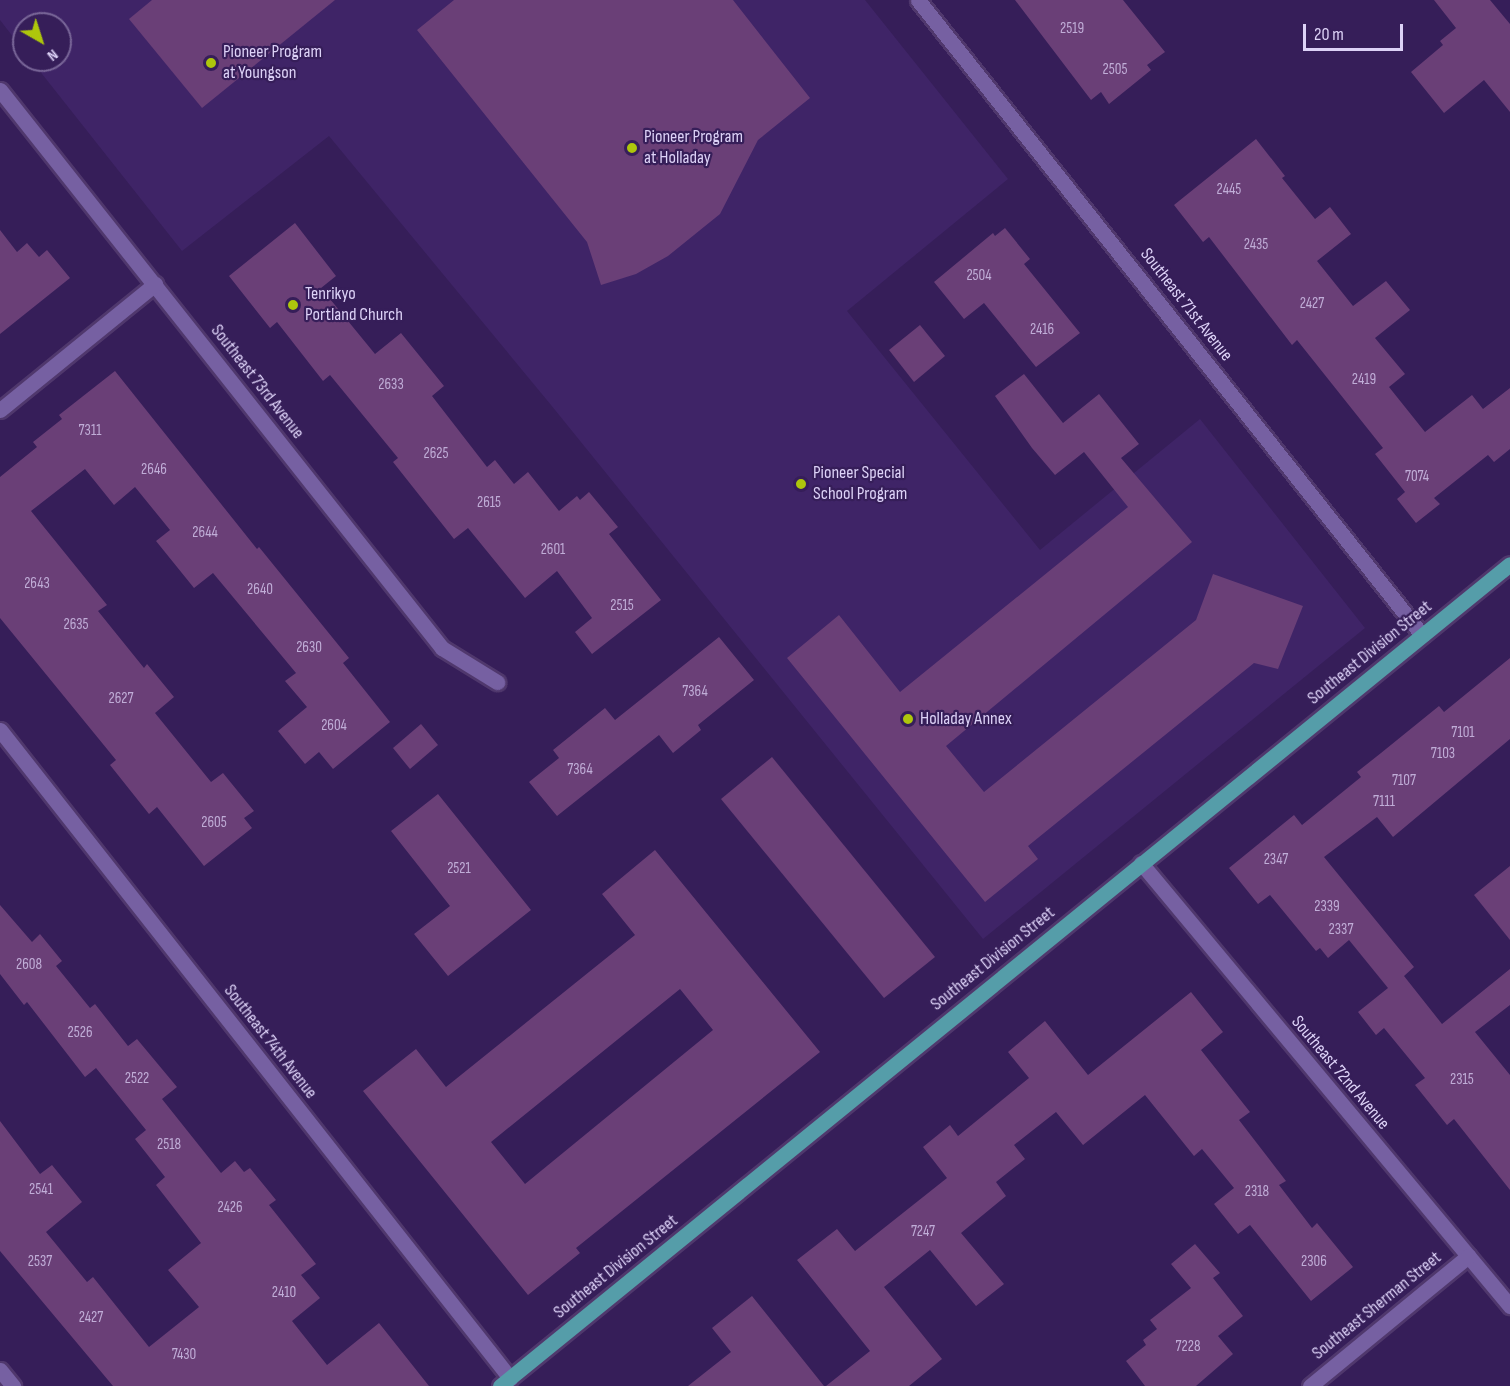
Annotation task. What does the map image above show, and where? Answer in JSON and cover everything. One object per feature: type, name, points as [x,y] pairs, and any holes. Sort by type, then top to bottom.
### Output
[{"type":"main road","name":"Southeast Division Street","points":[[505,1382],[1510,564]]},
{"type":"street","name":"Southeast 71st Avenue","points":[[918,0],[1422,635]]},
{"type":"street","name":"Southeast 73rd Avenue","points":[[0,90],[442,648],[497,682]]},
{"type":"street","points":[[0,410],[154,284]]},
{"type":"street","name":"Southeast 74th Avenue","points":[[0,730],[505,1382]]},
{"type":"street","name":"Southeast 72nd Avenue","points":[[1142,863],[1510,1306]]},
{"type":"street","name":"Southeast Sherman Street","points":[[1310,1386],[1468,1256]]},
{"type":"street","points":[[0,1370],[13,1386]]},
{"type":"shaded area","name":"Pioneer Special School Program","points":[[0,0],[865,0],[1008,179],[847,311],[1040,550],[1200,419],[1365,628],[983,939],[551,405],[329,136],[182,251],[40,72],[72,72],[72,12],[12,12],[12,36],[0,20]]},
{"type":"building","name":"Pioneer Program at Youngson","points":[[152,0],[335,0],[202,108],[129,19]]},
{"type":"building","name":"Pioneer Program at Holladay","points":[[454,0],[733,0],[810,98],[758,140],[720,214],[668,256],[636,274],[601,285],[587,242],[417,30]]},
{"type":"building","points":[[1015,0],[1123,0],[1165,52],[1147,65],[1151,70],[1109,104],[1101,92],[1091,100]]},
{"type":"building","points":[[1434,0],[1490,0],[1510,24],[1510,112],[1484,80],[1444,113],[1411,72],[1443,45],[1440,41],[1456,28]]},
{"type":"building","points":[[1256,139],[1285,176],[1282,178],[1315,219],[1330,207],[1351,234],[1317,261],[1353,306],[1386,281],[1410,310],[1375,338],[1405,374],[1389,387],[1425,432],[1472,395],[1483,409],[1510,388],[1510,449],[1494,462],[1488,455],[1434,498],[1440,504],[1416,523],[1397,499],[1405,492],[1375,454],[1383,448],[1297,340],[1292,345],[1209,237],[1203,242],[1174,205]]},
{"type":"building","points":[[295,223],[336,276],[321,288],[375,354],[401,333],[444,386],[432,396],[487,467],[495,460],[514,484],[528,472],[559,511],[577,496],[580,500],[589,492],[618,527],[609,534],[661,600],[592,654],[575,632],[592,618],[557,571],[525,598],[468,528],[454,539],[393,462],[398,458],[330,375],[323,381],[277,322],[270,328],[229,276]]},
{"type":"building","points":[[1005,228],[1030,259],[1024,264],[1080,333],[1036,367],[984,303],[964,319],[934,282],[993,233],[995,236]]},
{"type":"building","points":[[0,230],[17,252],[27,243],[39,257],[47,250],[70,278],[0,334]]},
{"type":"building","points":[[920,325],[945,356],[914,382],[889,350]]},
{"type":"building","points":[[115,371],[257,549],[259,547],[349,658],[343,663],[390,722],[333,769],[319,752],[305,764],[278,731],[307,707],[285,681],[296,673],[213,573],[194,588],[156,541],[170,530],[135,487],[114,505],[85,469],[31,511],[107,605],[98,611],[144,668],[147,664],[174,697],[155,713],[211,782],[223,773],[254,811],[244,818],[252,828],[204,866],[157,807],[149,814],[110,765],[116,760],[0,618],[0,477],[37,447],[33,442],[62,419],[59,415]]},
{"type":"building","name":"Holladay Annex","points":[[1024,374],[1063,423],[1099,394],[1139,444],[1121,458],[1192,542],[946,746],[984,792],[1196,620],[1213,574],[1303,606],[1278,669],[1254,663],[1028,846],[1038,859],[985,902],[787,658],[839,615],[900,692],[1128,507],[1084,452],[1055,475],[1032,448],[995,396]]},
{"type":"building","points":[[719,637],[754,680],[698,725],[701,730],[673,753],[659,735],[557,816],[529,782],[559,758],[553,750],[605,708],[615,720]]},
{"type":"building","points":[[1510,658],[1510,739],[1393,837],[1377,817],[1324,857],[1414,967],[1404,976],[1442,1024],[1510,969],[1510,1005],[1475,1032],[1510,1075],[1510,1190],[1454,1119],[1447,1125],[1415,1085],[1425,1078],[1384,1028],[1376,1035],[1358,1012],[1388,988],[1349,940],[1328,958],[1320,948],[1316,951],[1270,895],[1258,904],[1229,868],[1294,815],[1302,825],[1361,777],[1357,772],[1439,706],[1444,712]]},
{"type":"building","points":[[421,724],[438,745],[410,769],[393,748]]},
{"type":"building","points":[[772,757],[935,957],[884,998],[721,799]]},
{"type":"building","points":[[438,794],[531,910],[448,976],[414,934],[450,906],[391,831]]},
{"type":"building","points":[[655,850],[820,1052],[576,1248],[580,1253],[528,1295],[363,1091],[416,1049],[446,1087],[635,935],[602,894]],"holes":[[[680,989],[713,1030],[525,1184],[491,1142]]]},
{"type":"building","points":[[1510,866],[1510,940],[1474,895]]},
{"type":"building","points":[[0,905],[32,942],[40,934],[62,961],[56,966],[90,1008],[95,1004],[128,1046],[137,1039],[177,1087],[162,1099],[221,1173],[235,1161],[244,1172],[250,1168],[276,1200],[269,1205],[316,1264],[301,1275],[320,1298],[292,1321],[327,1365],[379,1323],[429,1386],[113,1386],[0,1251],[0,1121],[40,1174],[52,1165],[82,1202],[46,1232],[87,1282],[93,1277],[149,1347],[199,1307],[168,1270],[201,1243],[156,1185],[165,1177],[135,1139],[146,1130],[96,1068],[85,1077],[27,1002],[24,1005],[0,974]]},
{"type":"building","points":[[1191,992],[1223,1032],[1201,1050],[1250,1112],[1239,1120],[1286,1181],[1279,1185],[1312,1228],[1317,1223],[1353,1267],[1311,1301],[1250,1225],[1238,1234],[1214,1204],[1234,1188],[1202,1149],[1194,1156],[1145,1095],[1083,1145],[1056,1112],[1014,1145],[1025,1159],[996,1182],[1006,1196],[961,1233],[1004,1284],[976,1306],[930,1250],[884,1287],[942,1359],[909,1386],[826,1386],[870,1351],[797,1260],[837,1229],[855,1251],[947,1178],[923,1147],[950,1125],[958,1136],[1029,1078],[1008,1052],[1045,1021],[1088,1075]]},
{"type":"building","points":[[1195,1244],[1220,1273],[1213,1278],[1243,1316],[1218,1336],[1233,1354],[1196,1386],[1145,1386],[1126,1361],[1146,1345],[1143,1340],[1157,1329],[1150,1320],[1191,1288],[1171,1264]]},
{"type":"building","points":[[752,1296],[824,1386],[688,1386],[731,1352],[712,1328]]},
{"type":"place","name":"Pioneer Program at Youngson","points":[[211,63]]},
{"type":"place","name":"Pioneer Program at Holladay","points":[[632,148]]},
{"type":"place","name":"Tenrikyo Portland Church","points":[[293,305]]},
{"type":"place","name":"Pioneer Special School Program","points":[[801,484]]},
{"type":"place","name":"Holladay Annex","points":[[908,719]]}]
